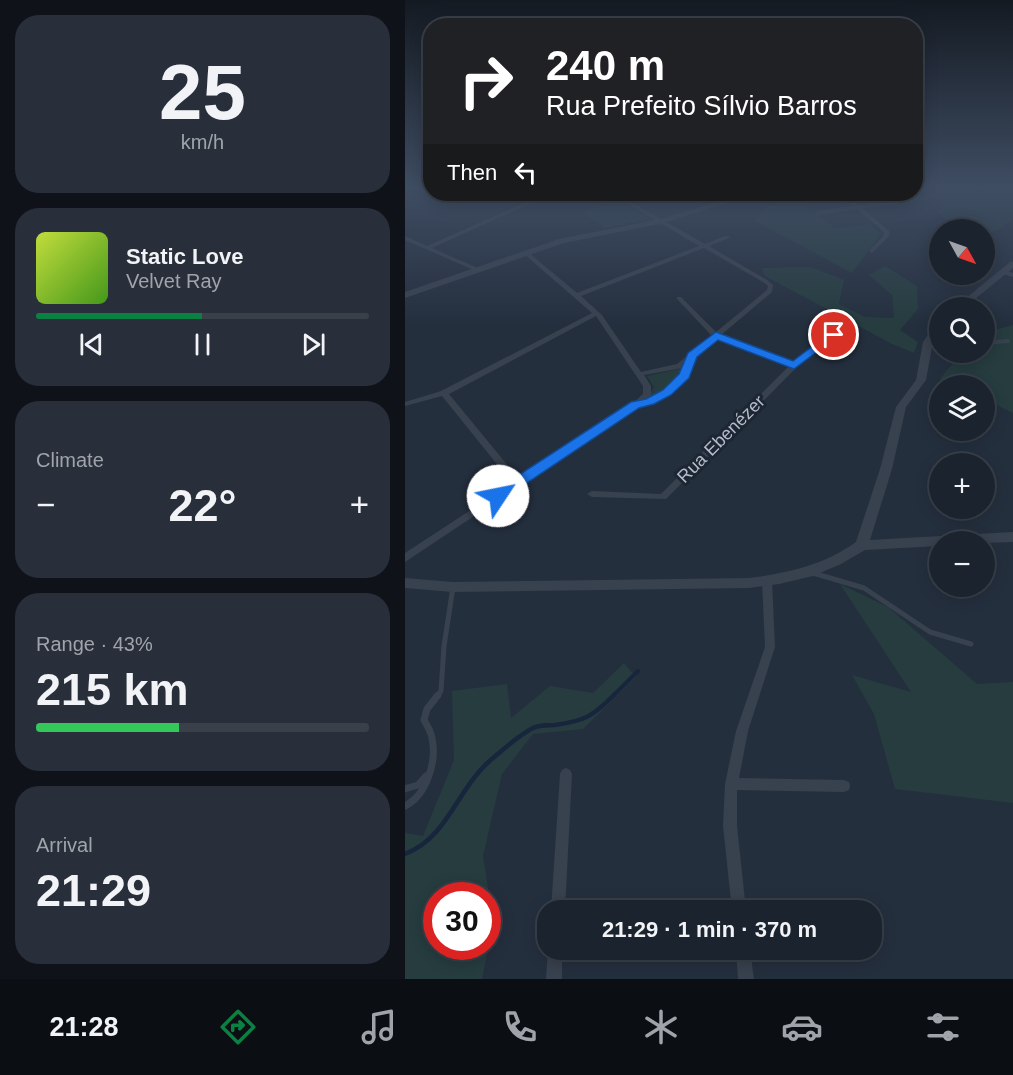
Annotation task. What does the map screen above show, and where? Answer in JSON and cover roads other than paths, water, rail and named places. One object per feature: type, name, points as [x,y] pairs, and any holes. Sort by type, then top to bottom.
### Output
[{"type":"street","points":[[427,248],[461,233]]},
{"type":"street","points":[[405,295],[568,239],[601,233]]},
{"type":"street","points":[[640,375],[679,366],[768,294],[771,286],[682,233]]},
{"type":"street","points":[[872,251],[887,233]]},
{"type":"street","points":[[576,296],[727,237]]},
{"type":"street","points":[[405,238],[478,270]]},
{"type":"street","points":[[405,558],[635,405],[644,398],[648,391],[640,375],[597,313],[526,254]]},
{"type":"street","points":[[974,297],[1008,273],[1013,264]]},
{"type":"street","points":[[679,298],[716,336],[794,365]]},
{"type":"street","points":[[405,404],[444,393],[597,313]]},
{"type":"street","name":"Rua Ebenézer","points":[[592,494],[656,499],[663,497],[794,365],[834,335]]},
{"type":"street","points":[[862,545],[887,469],[901,407],[921,380],[929,340]]},
{"type":"street","points":[[635,405],[654,400],[673,387],[685,375],[692,356]]},
{"type":"street","points":[[444,393],[517,483]]},
{"type":"street","points":[[405,583],[453,586],[715,584],[767,581],[807,572],[846,556],[862,545],[1013,537]]},
{"type":"street","points":[[738,900],[730,826],[731,784],[742,731],[770,647],[767,581]]},
{"type":"street","points":[[559,900],[566,774]]},
{"type":"street","points":[[731,784],[844,786]]},
{"type":"street","points":[[554,979],[555,960]]},
{"type":"street","points":[[744,960],[746,979]]},
{"type":"lane","points":[[995,342],[1008,341]]},
{"type":"lane","points":[[807,572],[864,588],[930,632],[971,644]]},
{"type":"lane","points":[[405,806],[414,801],[423,790],[431,769],[432,735],[424,720],[427,709],[441,692],[444,646],[453,586]]},
{"type":"lane","points":[[405,789],[418,785],[431,769]]},
{"type":"waterway","points":[[614,695],[638,671]]},
{"type":"waterway","points":[[405,854],[432,836],[481,770],[517,738],[535,727],[565,723],[588,716],[614,695]]}]
